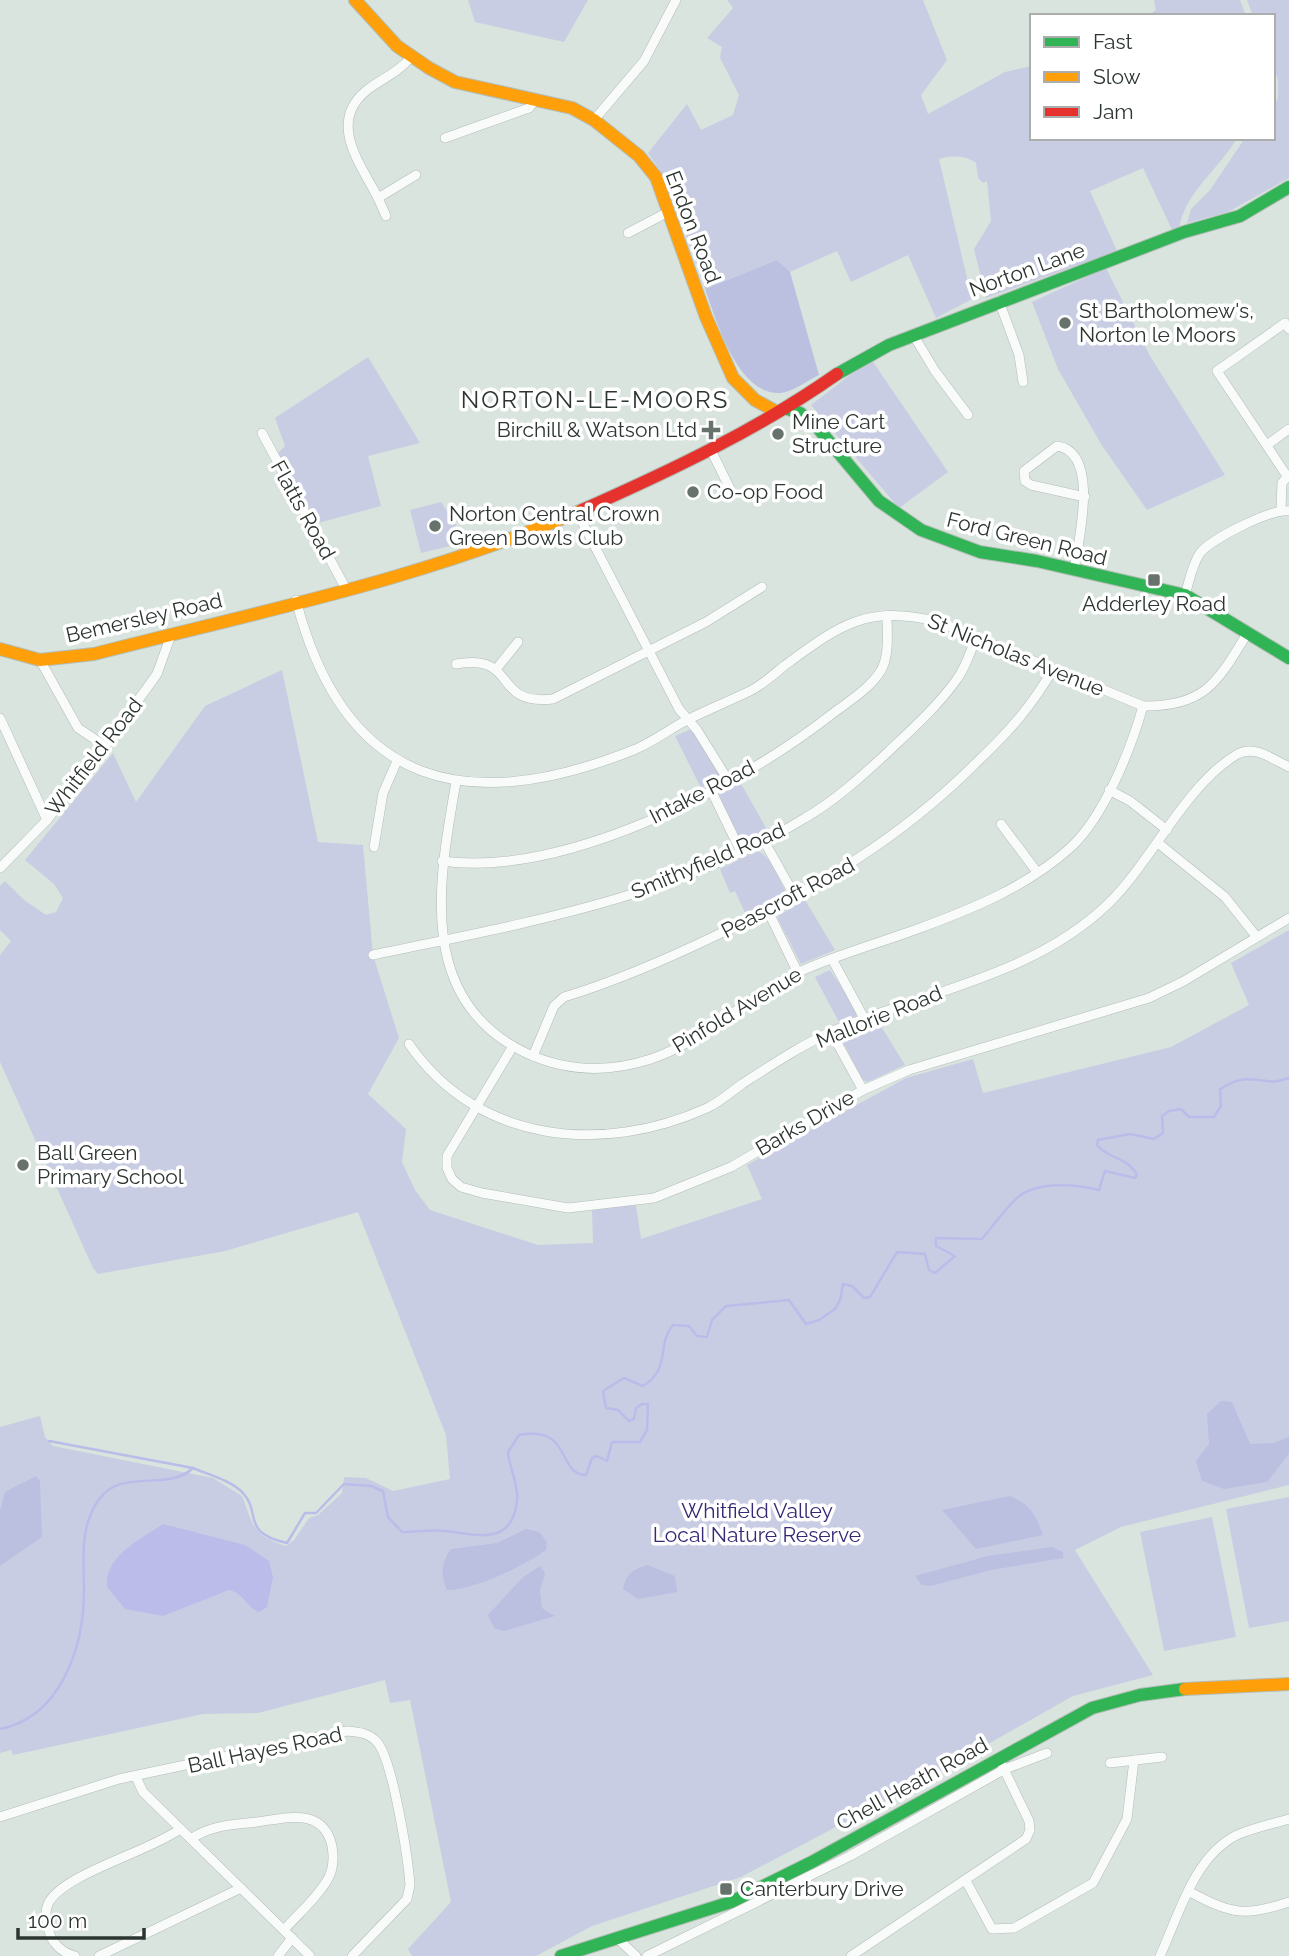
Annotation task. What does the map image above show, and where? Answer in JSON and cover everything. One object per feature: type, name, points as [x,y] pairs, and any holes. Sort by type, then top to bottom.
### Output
[{"type":"street","name":"Endon Road","points":[[355,0],[375,25],[411,57],[455,82],[556,103],[594,120],[639,156],[656,177],[706,317],[733,378],[755,400],[783,410]]},
{"type":"street","points":[[594,120],[644,61],[676,0]]},
{"type":"street","points":[[386,216],[348,139],[350,110],[369,88],[402,69],[411,57]]},
{"type":"street","points":[[445,138],[529,108],[535,100]]},
{"type":"street","points":[[378,198],[416,175]]},
{"type":"street","name":"Norton Lane","points":[[577,512],[711,450],[783,410],[855,362],[999,301],[1184,232],[1240,216],[1289,187]]},
{"type":"street","points":[[628,233],[670,211]]},
{"type":"street","points":[[999,301],[1019,355],[1023,382]]},
{"type":"street","points":[[1185,595],[1197,559],[1207,546],[1285,510],[1282,482],[1288,476],[1217,371],[1285,323],[1289,329]]},
{"type":"street","points":[[915,336],[935,371],[968,415]]},
{"type":"street","name":"Ford Green Road","points":[[783,410],[800,413],[817,427],[879,501],[920,530],[980,552],[1185,595],[1289,658]]},
{"type":"street","points":[[1267,445],[1289,429]]},
{"type":"street","name":"Flatts Road","points":[[262,433],[345,587]]},
{"type":"street","points":[[1073,570],[1085,497],[1084,478],[1075,460],[1062,447],[1057,446],[1024,471],[1025,481],[1031,485],[1085,497]]},
{"type":"street","points":[[711,450],[731,491]]},
{"type":"street","points":[[577,512],[679,709],[728,780]]},
{"type":"street","name":"Bemersley Road","points":[[0,649],[40,660],[94,654],[425,568],[577,512]]},
{"type":"street","points":[[456,664],[478,661],[497,668],[517,695],[532,701],[553,699],[650,652],[762,587]]},
{"type":"street","name":"St Nicholas Avenue","points":[[296,600],[311,645],[335,695],[358,726],[397,761],[423,773],[456,782],[486,785],[549,775],[637,748],[688,720],[753,690],[836,629],[860,620],[887,615],[920,617],[977,636],[1143,706],[1168,706],[1198,697],[1218,682],[1248,632]]},
{"type":"street","name":"Intake Road","points":[[442,861],[469,865],[534,857],[599,840],[667,812],[769,759],[810,732],[881,672],[887,652],[887,615]]},
{"type":"street","name":"Whitfield Road","points":[[0,868],[47,820],[105,746],[157,674],[170,635]]},
{"type":"street","name":"Smithyfield Road","points":[[373,955],[443,941],[636,894],[764,841],[806,818],[852,785],[920,723],[959,677],[977,636]]},
{"type":"street","points":[[497,668],[518,642]]},
{"type":"street","points":[[40,660],[78,728],[105,746]]},
{"type":"street","name":"Peascroft Road","points":[[533,1056],[554,1006],[565,997],[660,962],[796,898],[856,862],[949,790],[1016,724],[1035,700],[1052,669]]},
{"type":"street","name":"Pinfold Avenue","points":[[456,782],[442,861],[440,917],[449,966],[461,993],[489,1029],[513,1046],[567,1067],[595,1069],[642,1062],[678,1047],[798,972],[970,909],[1037,872],[1070,848],[1087,829],[1109,790],[1143,706]]},
{"type":"street","points":[[0,718],[47,820]]},
{"type":"street","points":[[1109,790],[1130,801],[1167,830],[1205,782],[1237,754],[1249,750],[1260,752],[1289,767]]},
{"type":"street","points":[[374,847],[383,793],[397,761]]},
{"type":"street","points":[[711,790],[741,852]]},
{"type":"street","points":[[1002,824],[1037,872]]},
{"type":"street","name":"Mallorie Road","points":[[409,1044],[423,1063],[449,1089],[501,1119],[547,1134],[606,1137],[663,1126],[710,1107],[831,1032],[1027,961],[1061,940],[1109,903],[1167,830]]},
{"type":"street","points":[[764,841],[796,898]]},
{"type":"street","points":[[1158,843],[1225,897],[1256,936]]},
{"type":"street","points":[[768,911],[798,972]]},
{"type":"street","name":"Barks Drive","points":[[513,1046],[447,1156],[447,1168],[452,1179],[461,1187],[482,1193],[568,1208],[654,1198],[731,1167],[863,1090],[909,1070],[1149,998],[1184,981],[1289,918]]},
{"type":"street","points":[[832,959],[865,1020]]},
{"type":"street","points":[[831,1032],[863,1090]]},
{"type":"street","name":"Chell Heath Road","points":[[647,1956],[850,1856],[1072,1718],[1127,1695],[1184,1688],[1289,1684]]},
{"type":"street","name":"Ball Hayes Road","points":[[0,1817],[136,1777],[347,1731],[371,1736],[387,1762],[410,1885],[407,1899],[352,1956]]},
{"type":"street","name":"Chell Heath Road","points":[[561,1956],[731,1902],[1001,1764],[1047,1753]]},
{"type":"street","points":[[1110,1763],[1161,1757]]},
{"type":"street","points":[[966,1881],[992,1929],[1014,1928],[1093,1883],[1127,1819],[1134,1760]]},
{"type":"street","points":[[851,1956],[1026,1839],[1030,1830],[1001,1764]]},
{"type":"street","points":[[136,1777],[143,1792],[310,1956]]},
{"type":"street","points":[[191,1839],[204,1829],[295,1816],[316,1820],[328,1832],[334,1856],[333,1868],[328,1879],[284,1930]]},
{"type":"street","points":[[1160,1956],[1204,1862],[1217,1848],[1237,1835],[1289,1819]]},
{"type":"street","points":[[75,1956],[60,1949],[51,1938],[46,1917],[48,1904],[63,1887],[164,1841],[180,1829]]},
{"type":"street","points":[[99,1956],[241,1888]]},
{"type":"street","points":[[1190,1892],[1216,1906],[1238,1913],[1256,1913],[1289,1902]]},
{"type":"street","points":[[278,1956],[292,1938]]},
{"type":"street","points":[[618,1939],[636,1956]]},
{"type":"green space","points":[[468,0],[588,0],[564,42],[475,22]]},
{"type":"green space","points":[[727,0],[923,0],[947,60],[921,95],[928,114],[1005,72],[1030,66],[1030,140],[1236,140],[1188,204],[1179,230],[1173,232],[1143,168],[1090,191],[1117,251],[986,298],[974,249],[991,221],[987,181],[983,183],[978,178],[976,163],[967,158],[939,159],[972,299],[936,318],[908,255],[851,282],[837,251],[790,272],[777,260],[705,289],[665,178],[648,153],[687,104],[701,130],[733,115],[739,95],[720,58],[722,47],[707,38],[733,8]]},
{"type":"green space","points":[[1154,0],[1240,0],[1245,14],[1150,14],[1156,10]]},
{"type":"green space","points":[[1247,0],[1289,0],[1289,178],[1228,212],[1187,223],[1191,209],[1210,190],[1244,140],[1275,140],[1278,80],[1275,72],[1275,14],[1252,14]]},
{"type":"green space","points":[[1106,268],[1150,356],[1225,475],[1147,510],[1101,444],[1058,369],[1032,302]]},
{"type":"green space","points":[[368,357],[420,443],[368,456],[381,506],[318,523],[278,453],[285,446],[275,418]]},
{"type":"green space","points":[[871,359],[948,472],[899,508],[811,405]]},
{"type":"green space","name":"Norton Central Crown Green Bowls Club","points":[[441,502],[467,542],[421,553],[410,510]]},
{"type":"green space","name":"Whitfield Valley Local Nature Reserve","points":[[282,670],[318,842],[363,845],[373,955],[399,1038],[368,1094],[406,1129],[402,1162],[415,1190],[430,1210],[538,1245],[593,1243],[592,1210],[636,1205],[641,1239],[762,1199],[747,1165],[906,1078],[973,1059],[983,1093],[1171,1047],[1249,1005],[1231,963],[1289,930],[1289,1485],[1121,1527],[1075,1550],[1153,1675],[1073,1696],[921,1782],[741,1877],[592,1926],[536,1956],[412,1956],[408,1949],[451,1902],[410,1700],[390,1703],[385,1680],[258,1713],[203,1714],[13,1755],[11,1750],[0,1753],[0,1427],[40,1416],[45,1437],[53,1446],[213,1478],[242,1496],[252,1522],[260,1533],[286,1546],[294,1540],[309,1518],[318,1515],[342,1493],[344,1477],[366,1478],[393,1491],[450,1479],[446,1435],[358,1212],[225,1251],[98,1274],[0,1062],[0,955],[11,941],[0,930],[0,886],[5,881],[24,900],[46,915],[56,912],[63,898],[54,884],[25,860],[113,753],[136,802],[205,706]]},
{"type":"green space","points":[[694,730],[720,775],[718,779],[701,788],[675,736]]},
{"type":"green space","points":[[740,782],[769,833],[746,845],[741,844],[719,795]]},
{"type":"green space","points":[[757,851],[770,862],[785,890],[782,899],[747,917],[735,891],[730,893],[720,869]]},
{"type":"green space","points":[[805,900],[835,950],[801,964],[778,919],[779,915]]},
{"type":"green space","points":[[830,970],[856,1009],[856,1017],[839,1022],[815,977]]},
{"type":"green space","points":[[879,1023],[905,1065],[867,1082],[862,1079],[843,1042],[844,1036]]},
{"type":"green space","points":[[1289,1497],[1289,1621],[1249,1628],[1226,1509]]},
{"type":"green space","points":[[1212,1517],[1236,1637],[1164,1651],[1140,1532]]},
{"type":"shaded area","points":[[777,260],[790,272],[819,375],[780,393],[765,390],[752,382],[740,369],[722,336],[705,289]]},
{"type":"shaded area","points":[[1221,1401],[1232,1402],[1250,1444],[1274,1443],[1289,1437],[1289,1454],[1267,1482],[1224,1489],[1202,1481],[1196,1461],[1209,1444],[1207,1414]]},
{"type":"shaded area","points":[[36,1476],[40,1481],[42,1537],[0,1566],[0,1511],[5,1492]]},
{"type":"shaded area","points":[[1010,1496],[1031,1511],[1043,1535],[976,1549],[942,1510]]},
{"type":"shaded area","points":[[163,1524],[245,1545],[269,1561],[273,1577],[267,1607],[259,1612],[229,1590],[163,1616],[125,1609],[107,1587],[111,1566],[135,1542]]},
{"type":"shaded area","points":[[526,1529],[539,1532],[547,1542],[546,1550],[498,1576],[471,1586],[447,1590],[443,1569],[451,1549],[497,1543]]},
{"type":"shaded area","points":[[1052,1547],[1063,1552],[1063,1558],[991,1570],[931,1586],[922,1585],[915,1576],[988,1556]]},
{"type":"shaded area","points":[[648,1565],[675,1576],[677,1592],[638,1599],[623,1589],[631,1572]]},
{"type":"shaded area","points":[[540,1566],[545,1573],[540,1591],[542,1608],[555,1616],[504,1631],[494,1628],[488,1615],[522,1578]]},
{"type":"waterway","points":[[0,1729],[21,1722],[39,1710],[65,1676],[74,1656],[83,1612],[86,1531],[93,1509],[110,1489],[133,1482],[172,1479],[193,1468],[238,1488],[248,1501],[257,1528],[272,1539],[287,1543],[305,1513],[316,1513],[344,1484],[371,1486],[383,1491],[388,1517],[402,1532],[441,1530],[481,1535],[501,1531],[514,1515],[517,1501],[517,1489],[508,1452],[519,1435],[536,1434],[548,1437],[562,1451],[570,1467],[577,1473],[586,1475],[592,1458],[597,1456],[607,1461],[612,1442],[640,1442],[647,1430],[648,1404],[636,1408],[634,1419],[629,1421],[618,1410],[606,1408],[603,1391],[624,1378],[643,1386],[652,1379],[658,1372],[665,1340],[673,1325],[689,1326],[697,1336],[707,1337],[712,1320],[726,1306],[789,1300],[806,1324],[819,1320],[835,1309],[843,1284],[852,1286],[864,1298],[870,1297],[897,1252],[925,1254],[929,1270],[935,1273],[955,1256],[936,1246],[936,1238],[982,1239],[1013,1202],[1026,1192],[1057,1185],[1099,1190],[1105,1171],[1135,1178],[1137,1175],[1133,1169],[1102,1150],[1097,1145],[1098,1140],[1130,1134],[1154,1139],[1163,1133],[1162,1116],[1169,1111],[1181,1109],[1189,1117],[1214,1117],[1221,1106],[1220,1089],[1231,1083],[1249,1079],[1280,1081],[1289,1078]]},
{"type":"waterway","points":[[49,1441],[193,1468]]},
{"type":"traffic: fast","points":[[837,374],[889,345],[1184,232],[1240,216],[1289,187]]},
{"type":"traffic: fast","points":[[788,409],[800,413],[817,427],[879,501],[921,530],[980,552],[1037,561],[1185,595],[1289,658]]},
{"type":"traffic: fast","points":[[561,1956],[731,1902],[812,1862],[1092,1708],[1140,1695],[1185,1689]]},
{"type":"traffic: slow","points":[[355,0],[397,46],[429,68],[455,82],[572,108],[594,120],[639,156],[656,177],[706,317],[733,378],[755,400],[777,412]]},
{"type":"traffic: slow","points":[[0,649],[40,660],[94,654],[403,574],[523,534],[582,510]]},
{"type":"traffic: slow","points":[[1185,1689],[1289,1684]]},
{"type":"traffic: jam","points":[[582,510],[745,431],[837,374]]},
{"type":"place","name":"St Bartholomew's, Norton le Moors","points":[[1065,323]]},
{"type":"place","name":"Birchill & Watson Ltd","points":[[711,430]]},
{"type":"place","name":"Mine Cart Structure","points":[[778,434]]},
{"type":"place","name":"Co-op Food","points":[[693,492]]},
{"type":"place","name":"Norton Central Crown Green Bowls Club","points":[[435,526]]},
{"type":"place","name":"Adderley Road","points":[[1154,580]]},
{"type":"place","name":"Ball Green Primary School","points":[[23,1165]]},
{"type":"place","name":"Canterbury Drive","points":[[726,1889]]},
{"type":"district","name":"NORTON-LE-MOORS","points":[[595,400]]}]
